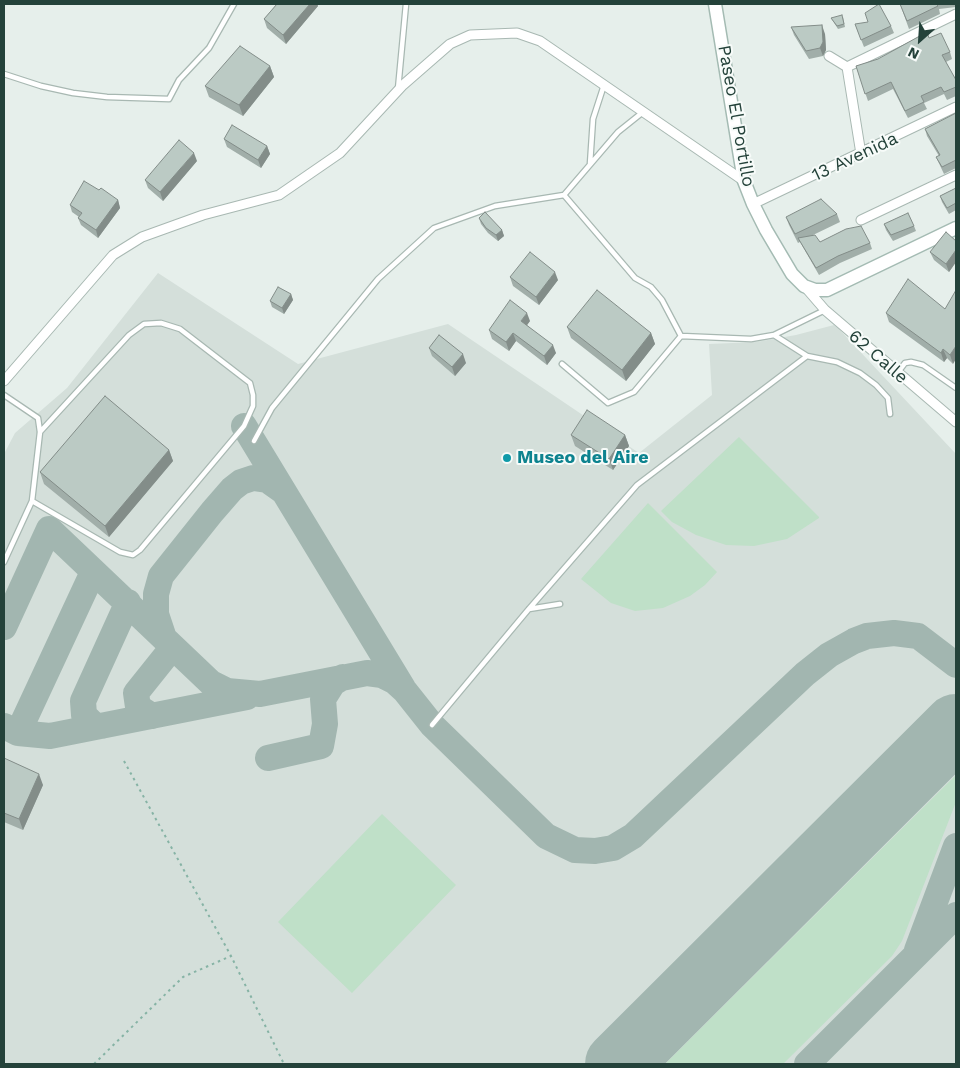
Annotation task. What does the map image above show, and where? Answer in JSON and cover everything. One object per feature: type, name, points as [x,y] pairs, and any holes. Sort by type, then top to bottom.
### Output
[{"type":"main road","name":"Paseo El Portillo","points":[[715,4],[744,180],[753,204],[792,274],[804,286]]},
{"type":"main road","points":[[804,286],[814,290],[827,290],[956,228]]},
{"type":"street","points":[[848,67],[956,14]]},
{"type":"street","points":[[4,381],[113,255],[142,237],[202,215],[279,195],[340,153],[397,92],[450,44],[470,35],[490,32],[517,33],[540,41],[744,180]]},
{"type":"street","points":[[829,56],[848,67]]},
{"type":"street","points":[[848,67],[861,154]]},
{"type":"street","name":"13 Avenida","points":[[753,204],[956,108]]},
{"type":"street","points":[[862,220],[956,175]]},
{"type":"street","name":"62 Calle","points":[[804,286],[825,310],[956,422]]},
{"type":"lane","points":[[4,74],[41,86],[73,92],[107,97],[169,99],[179,80],[209,48],[234,4]]},
{"type":"lane","points":[[397,92],[406,4]]},
{"type":"lane","points":[[590,164],[594,119],[604,85]]},
{"type":"lane","points":[[254,441],[272,408],[378,279],[434,228],[495,206],[564,194],[618,132],[644,112]]},
{"type":"lane","points":[[564,194],[636,278],[651,287],[662,300],[681,336]]},
{"type":"lane","points":[[681,336],[751,339],[774,335],[825,310]]},
{"type":"lane","points":[[32,501],[120,552],[133,555],[140,550],[244,426],[253,406],[253,395],[250,383],[180,329],[161,323],[144,324],[129,335],[40,432]]},
{"type":"lane","points":[[774,335],[807,356],[837,362],[860,373],[876,385],[888,398],[890,414]]},
{"type":"lane","points":[[562,364],[608,403],[634,392],[681,336]]},
{"type":"lane","points":[[432,725],[637,484],[807,356]]},
{"type":"lane","points":[[897,373],[905,363],[911,362],[923,366],[956,388]]},
{"type":"lane","points":[[4,395],[38,418],[40,432],[32,501],[4,562]]},
{"type":"lane","points":[[528,610],[560,604]]},
{"type":"path","points":[[124,761],[232,956],[284,1064]]},
{"type":"path","points":[[94,1064],[184,977],[232,956]]},
{"type":"shaded area","points":[[158,273],[298,364],[448,324],[639,453],[712,395],[709,344],[756,342],[796,335],[834,325],[838,328],[956,454],[956,1064],[4,1064],[4,454],[15,433],[67,388]]},
{"type":"green space","points":[[739,437],[819,518],[787,539],[754,546],[726,545],[696,535],[672,522],[661,511]]},
{"type":"green space","points":[[648,503],[717,572],[705,585],[690,596],[663,608],[635,611],[611,603],[581,579]]},
{"type":"green space","points":[[956,775],[956,802],[902,941],[892,956],[783,1064],[665,1064]]},
{"type":"green space","points":[[382,814],[456,885],[352,993],[278,922]]},
{"type":"building","points":[[277,4],[310,4],[283,35],[264,19]]},
{"type":"building","points":[[879,4],[891,26],[861,40],[855,24],[868,22],[865,13]]},
{"type":"building","points":[[900,4],[936,4],[938,6],[907,21]]},
{"type":"building","points":[[842,15],[844,24],[837,26],[831,18]]},
{"type":"building","points":[[822,25],[823,42],[820,48],[806,51],[791,27]]},
{"type":"building","points":[[927,32],[929,38],[941,33],[950,52],[942,55],[956,80],[956,87],[944,92],[941,87],[921,96],[924,102],[905,111],[891,82],[865,94],[856,66],[878,59]]},
{"type":"building","points":[[240,46],[270,66],[239,105],[205,86]]},
{"type":"building","points":[[956,113],[956,160],[942,167],[936,157],[940,155],[925,129]]},
{"type":"building","points":[[232,125],[267,146],[258,160],[224,139]]},
{"type":"building","points":[[179,140],[194,153],[160,192],[145,180]]},
{"type":"building","points":[[84,181],[99,190],[101,188],[118,200],[96,230],[78,218],[82,213],[70,205]]},
{"type":"building","points":[[956,188],[956,203],[947,208],[940,196]]},
{"type":"building","points":[[821,199],[837,214],[795,234],[786,217]]},
{"type":"building","points":[[485,212],[502,230],[496,235],[486,228],[479,218]]},
{"type":"building","points":[[908,213],[914,226],[891,235],[884,224]]},
{"type":"building","points":[[861,226],[870,243],[838,256],[816,268],[798,238],[815,235],[820,242],[846,229]]},
{"type":"building","points":[[946,232],[956,241],[956,250],[946,264],[930,252]]},
{"type":"building","points":[[530,252],[555,272],[536,297],[510,277]]},
{"type":"building","points":[[908,279],[945,309],[956,290],[956,346],[950,355],[943,349],[941,353],[886,313]]},
{"type":"building","points":[[278,287],[291,294],[282,308],[270,301]]},
{"type":"building","points":[[597,290],[651,333],[622,370],[567,327]]},
{"type":"building","points":[[510,300],[527,313],[521,321],[553,345],[544,356],[513,333],[506,342],[489,330]]},
{"type":"building","points":[[439,335],[463,354],[452,367],[429,348]]},
{"type":"building","points":[[105,396],[169,450],[105,526],[40,472]]},
{"type":"building","points":[[587,410],[625,435],[609,459],[571,435]]},
{"type":"building","points":[[4,758],[39,774],[19,819],[4,813]]},
{"type":"taxiway","points":[[244,426],[403,688]]},
{"type":"taxiway","points":[[164,638],[156,614],[156,594],[161,576],[212,512],[232,489],[241,482],[253,478],[267,480],[284,492]]},
{"type":"taxiway","points":[[4,627],[49,529],[211,683],[227,691],[260,694],[367,673],[382,675],[394,681],[405,691],[432,725],[546,836],[575,850],[595,851],[613,848],[633,836],[805,674],[829,655],[854,641],[867,636],[894,633],[918,636],[956,665]]},
{"type":"taxiway","points":[[18,733],[93,572]]},
{"type":"taxiway","points":[[101,726],[94,725],[84,715],[83,701],[128,602]]},
{"type":"taxiway","points":[[152,716],[138,707],[136,693],[172,648]]},
{"type":"taxiway","points":[[268,758],[321,746],[325,724],[323,699],[333,683],[343,677]]},
{"type":"taxiway","points":[[4,726],[18,733],[50,736],[247,697]]},
{"type":"taxiway","points":[[917,950],[956,846]]},
{"type":"taxiway","points":[[807,1064],[956,915]]},
{"type":"taxiway","points":[[632,1064],[633,1050]]},
{"type":"runway","points":[[618,1064],[956,727]]},
{"type":"place","name":"Museo del Aire","points":[[507,458]]}]
